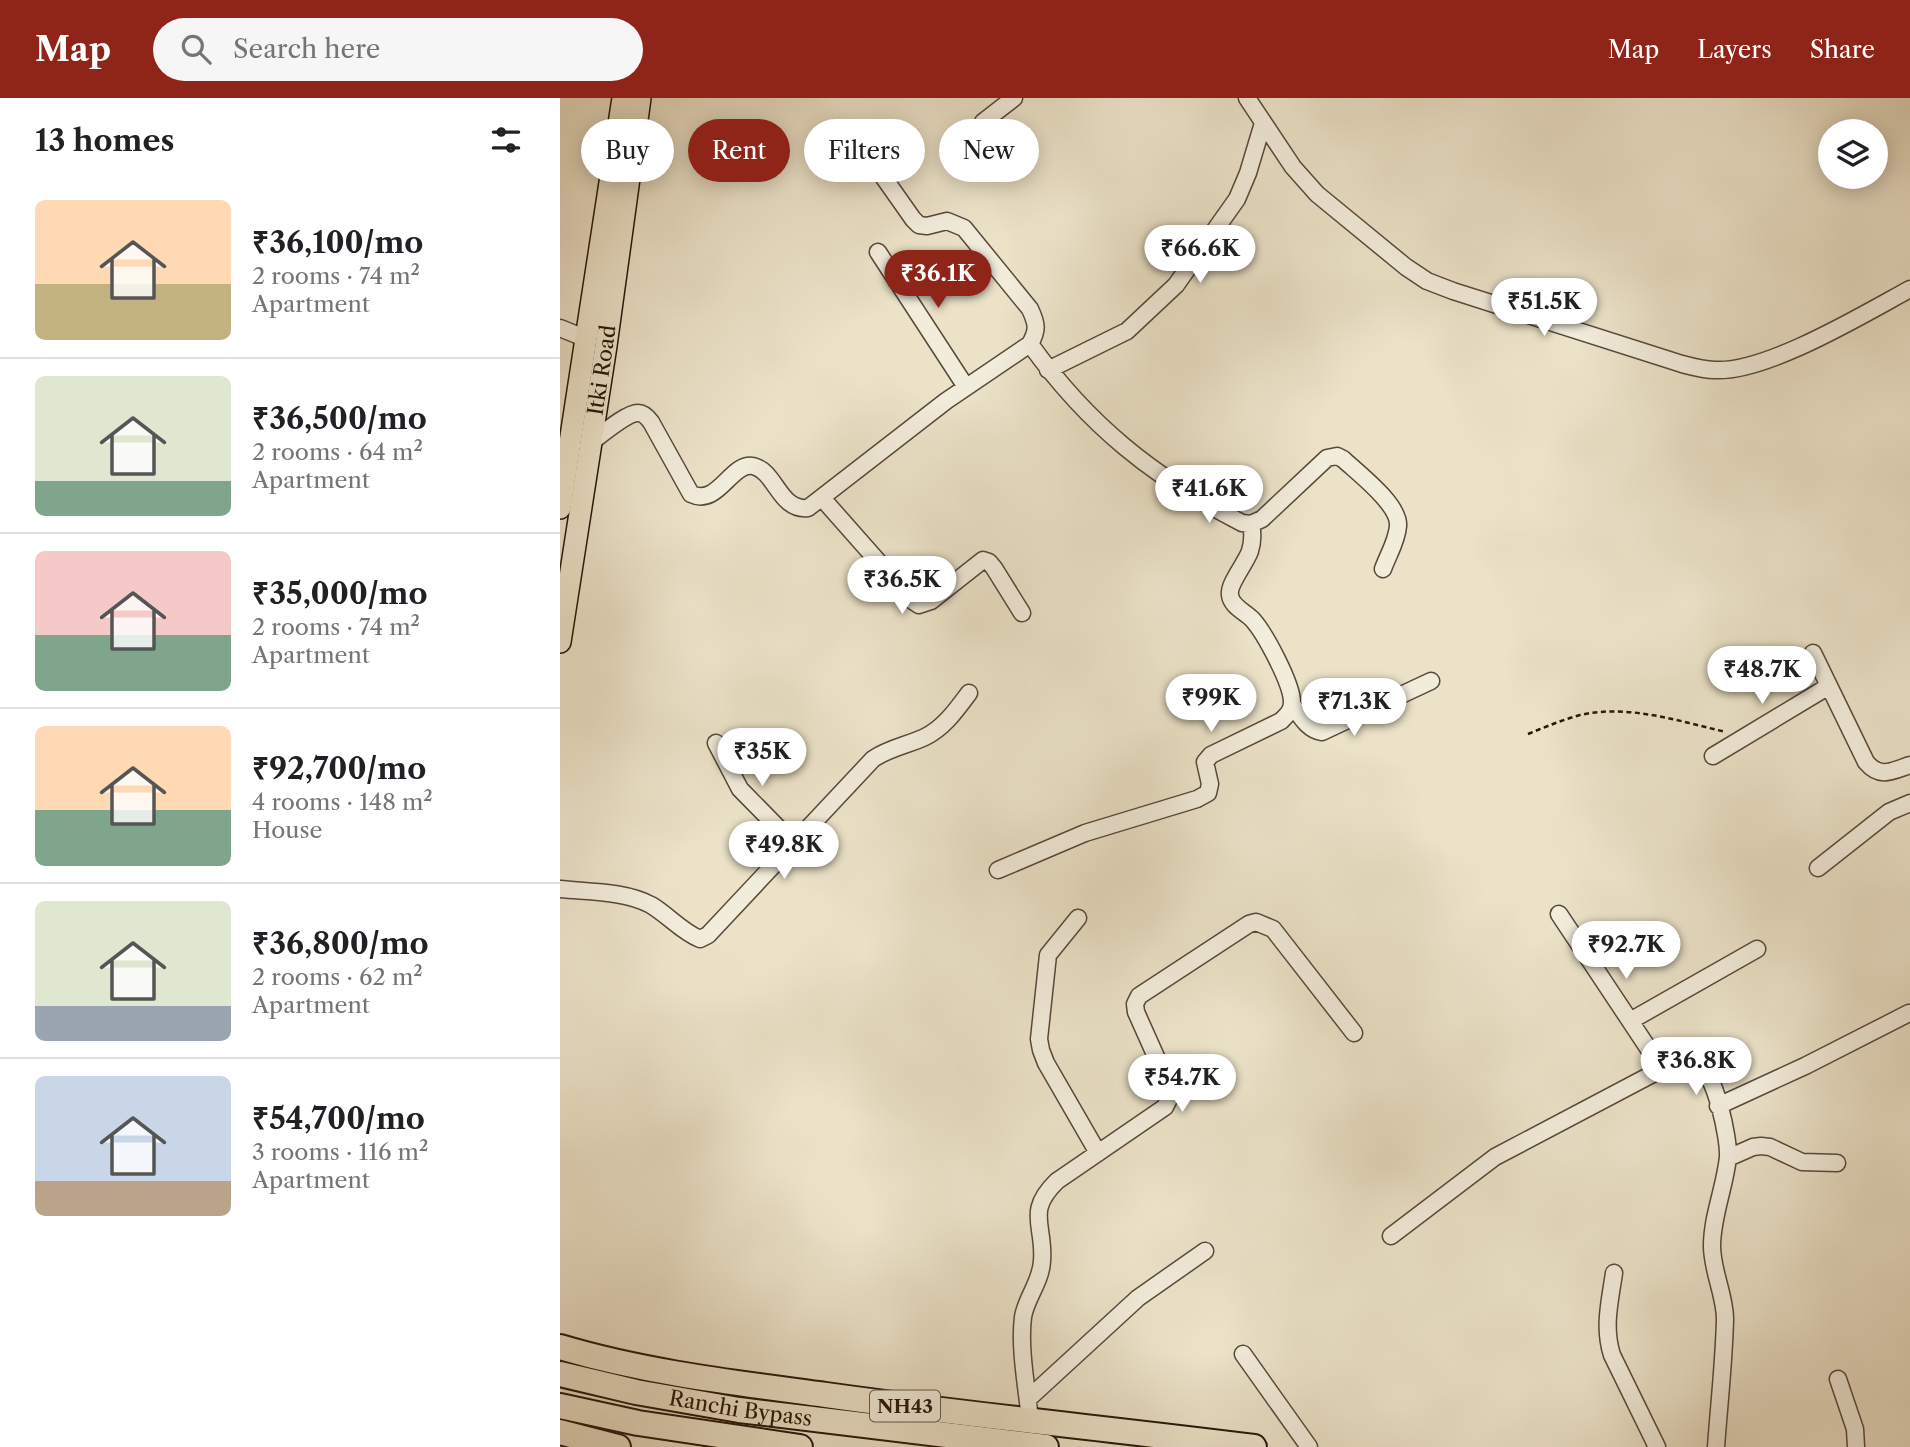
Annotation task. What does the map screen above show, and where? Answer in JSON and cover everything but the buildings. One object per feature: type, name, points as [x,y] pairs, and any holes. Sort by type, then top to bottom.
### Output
[{"type":"highway","name":"NH43","points":[[560,1347],[600,1359],[712,1380],[1029,1409],[1254,1447]]},
{"type":"highway","name":"Ranchi Bypass","points":[[560,1374],[636,1392],[739,1410],[1046,1447]]},
{"type":"highway","name":"Ranchi Bypass","points":[[560,1406],[638,1423],[800,1447]]},
{"type":"highway","points":[[560,1432],[609,1446]]},
{"type":"main road","points":[[560,508],[623,98]]},
{"type":"main road","name":"Itki Road","points":[[560,642],[606,346],[640,98]]},
{"type":"street","points":[[987,119],[1014,98]]},
{"type":"street","points":[[1247,98],[1293,167],[1317,194],[1427,281],[1682,364],[1716,371],[1759,363],[1856,319],[1910,289]]},
{"type":"street","points":[[1048,370],[1127,331],[1176,285],[1237,199],[1264,123]]},
{"type":"street","points":[[590,443],[629,416],[638,413],[651,422],[691,494],[706,496],[746,467],[754,466],[763,471],[783,496],[799,509],[808,508],[966,387],[1030,344],[1037,333],[1036,322],[1030,309],[964,228],[947,221],[927,226],[919,225],[912,219],[888,182]]},
{"type":"street","points":[[878,252],[966,387]]},
{"type":"street","points":[[560,328],[587,339]]},
{"type":"street","points":[[1030,344],[1067,393],[1139,461],[1242,523],[1251,524],[1262,519],[1327,458],[1337,456],[1343,459],[1396,512],[1396,536],[1383,569]]},
{"type":"street","points":[[822,498],[919,605],[931,601],[983,560],[994,568],[1022,613]]},
{"type":"street","points":[[1251,524],[1253,538],[1250,551],[1231,588],[1230,596],[1233,603],[1259,628],[1287,684],[1292,704],[1314,731],[1322,732],[1431,681]]},
{"type":"street","points":[[1813,653],[1866,762],[1872,769],[1887,773],[1910,765]]},
{"type":"street","points":[[1713,756],[1829,687]]},
{"type":"street","points":[[560,888],[635,899],[662,912],[692,936],[700,939],[714,930],[873,759],[883,752],[927,736],[950,718],[970,693]]},
{"type":"street","points":[[998,870],[1070,839],[1198,799],[1208,793],[1210,784],[1205,762],[1211,754],[1281,721],[1289,713],[1292,704]]},
{"type":"street","points":[[716,743],[740,789],[793,843]]},
{"type":"street","points":[[1818,868],[1889,812],[1910,803]]},
{"type":"street","points":[[1559,914],[1662,1069]]},
{"type":"street","points":[[1077,918],[1048,955],[1041,1050],[1098,1153]]},
{"type":"street","points":[[1029,1409],[1022,1329],[1026,1306],[1040,1276],[1042,1262],[1038,1214],[1040,1202],[1057,1181],[1165,1107],[1170,1097],[1170,1088],[1136,1013],[1135,1003],[1139,996],[1248,924],[1256,922],[1273,929],[1354,1033]]},
{"type":"street","points":[[1630,1021],[1757,949]]},
{"type":"street","points":[[1718,1106],[1805,1066],[1909,1013]]},
{"type":"street","points":[[1391,1236],[1495,1157],[1662,1069],[1679,1062],[1700,1065],[1708,1073],[1725,1125],[1728,1158],[1712,1243],[1712,1259],[1725,1318],[1716,1447]]},
{"type":"street","points":[[1728,1158],[1761,1146],[1770,1147],[1802,1162],[1837,1163]]},
{"type":"street","points":[[1029,1409],[1129,1306],[1205,1251]]},
{"type":"street","points":[[1614,1273],[1606,1324],[1607,1339],[1612,1355],[1657,1447]]},
{"type":"street","points":[[1243,1354],[1309,1447]]},
{"type":"street","points":[[1838,1379],[1855,1429],[1856,1447]]},
{"type":"path","points":[[1528,734],[1581,715],[1622,711],[1746,736]]}]
